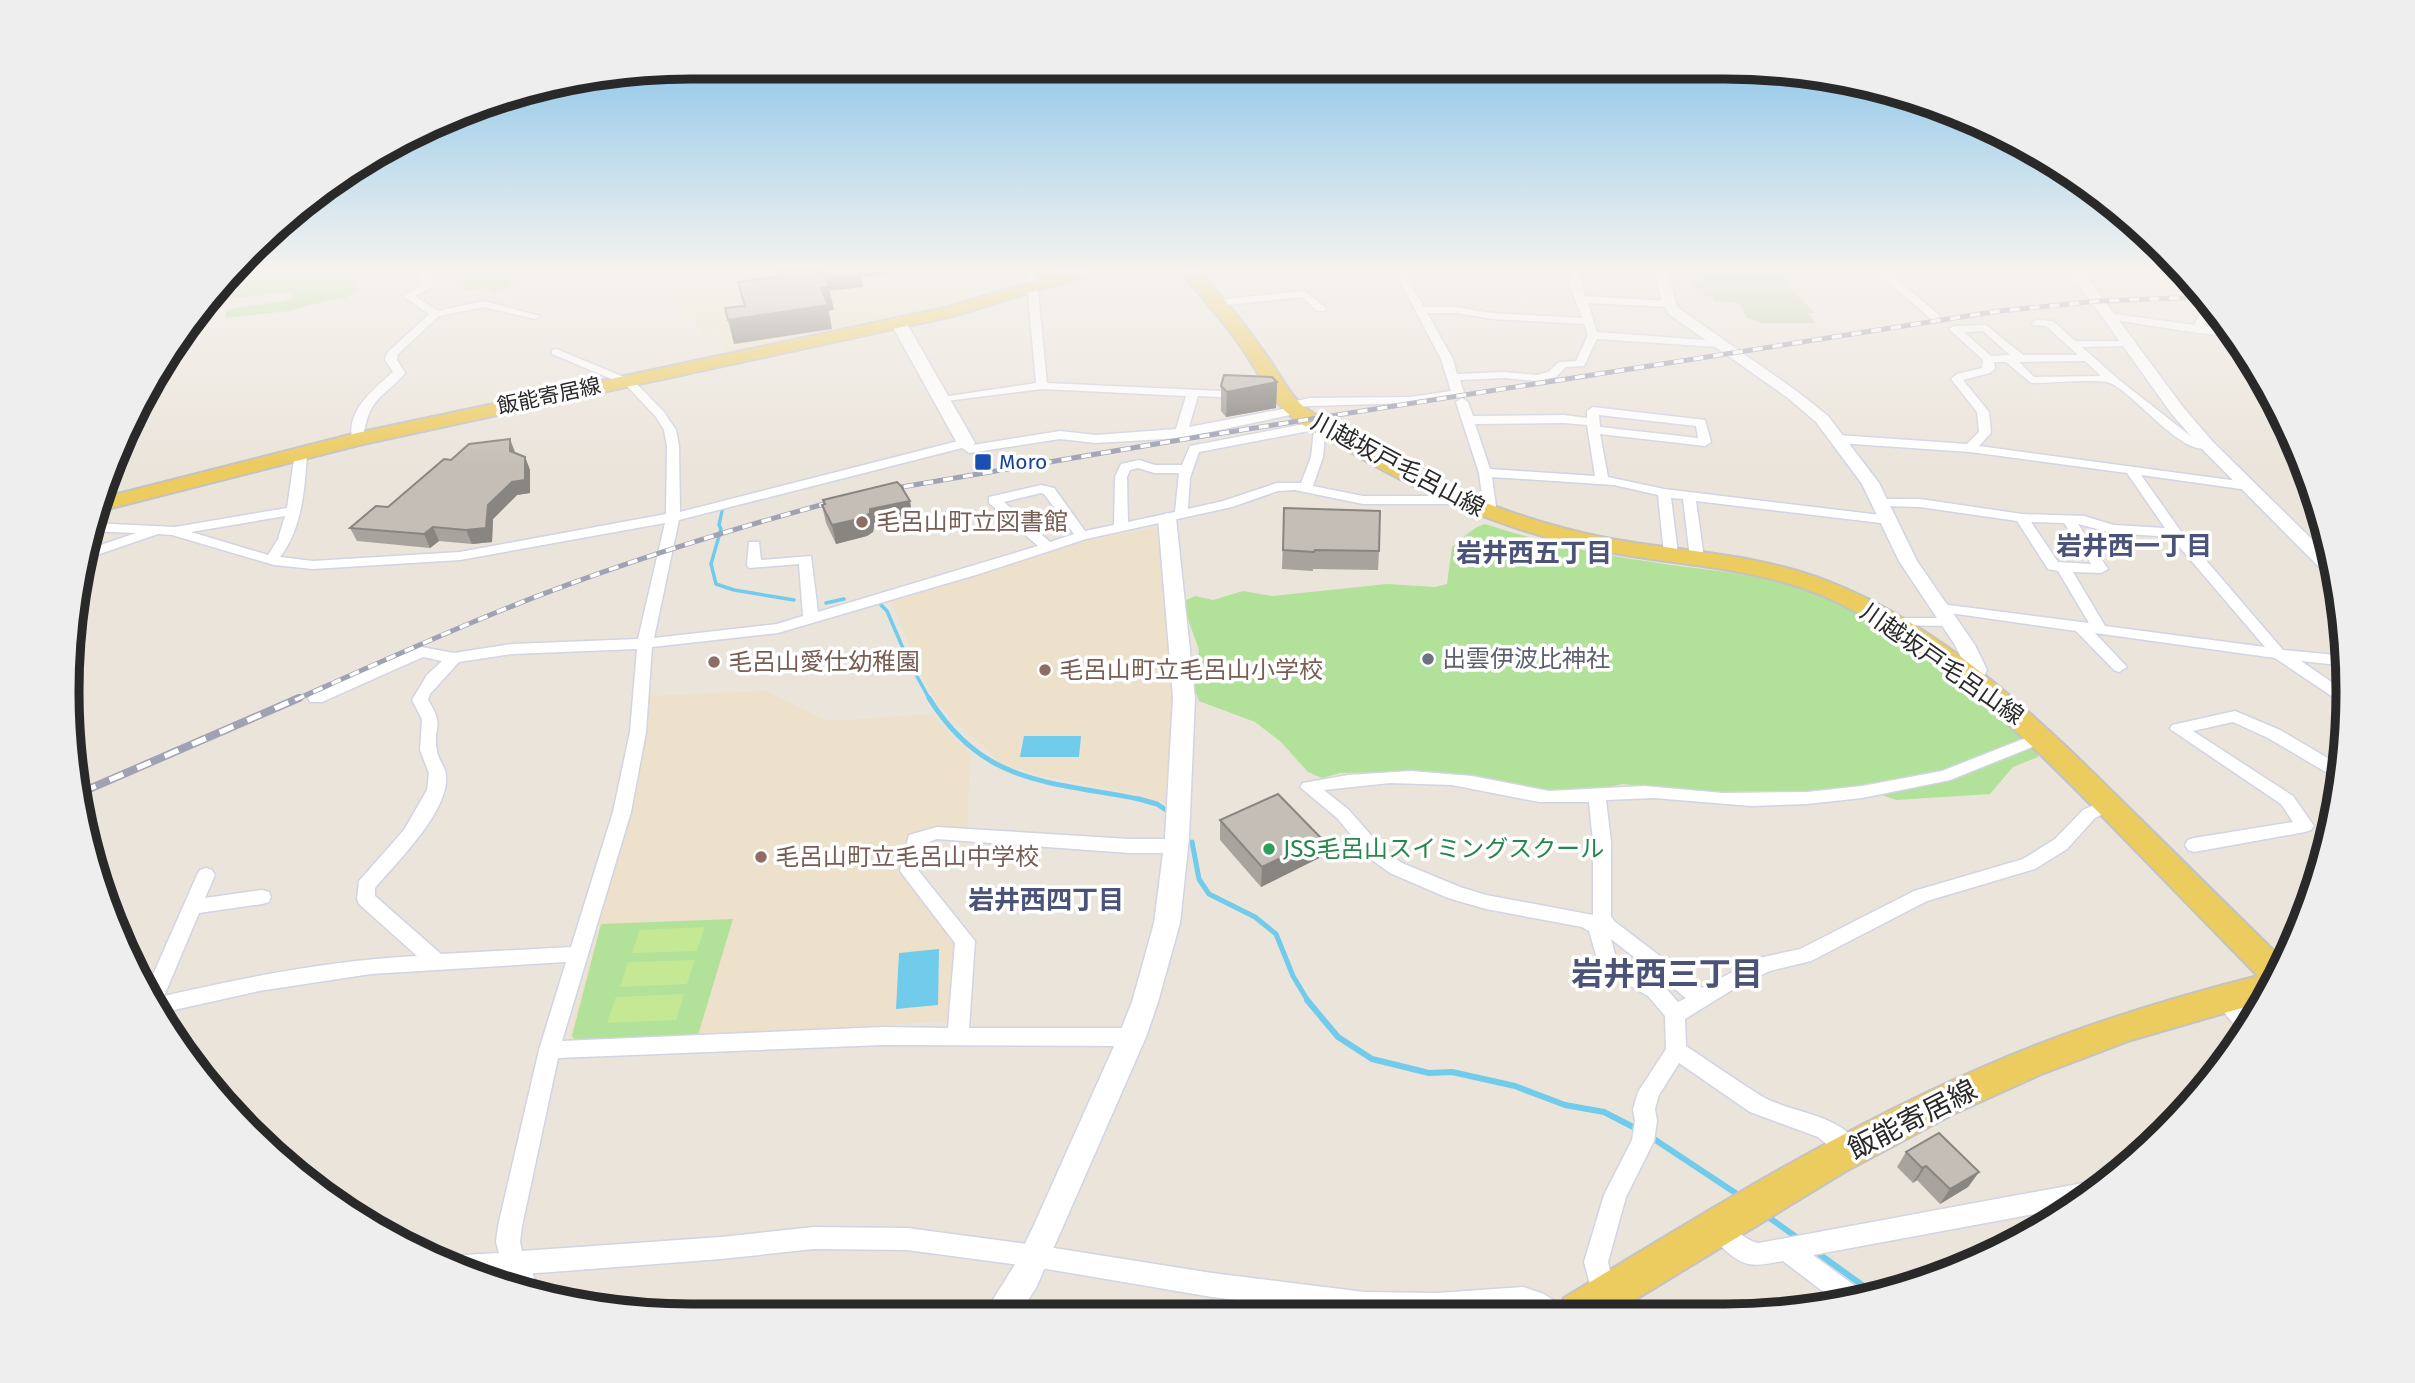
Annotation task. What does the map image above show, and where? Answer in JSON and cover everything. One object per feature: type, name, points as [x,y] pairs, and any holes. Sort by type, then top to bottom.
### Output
[{"type":"main road","name":"飯能寄居線","points":[[109,503],[356,439],[829,337]]},
{"type":"main road","points":[[906,337],[966,443]]},
{"type":"main road","name":"川越坂戸毛呂山線","points":[[1242,337],[1255,353],[1280,401],[1457,500],[1490,514],[1589,542],[1767,571],[1818,585],[1890,622],[1972,681],[2042,737],[2270,968]]},
{"type":"main road","name":"飯能寄居線","points":[[1591,1304],[1850,1150],[1919,1113],[2038,1059],[2163,1014],[2259,990]]},
{"type":"street","points":[[356,439],[360,418],[368,400],[399,373],[391,360],[393,353],[411,337]]},
{"type":"street","points":[[1037,337],[1042,386]]},
{"type":"street","points":[[942,400],[1042,386],[1193,392],[1310,402],[1411,400],[1458,393],[1455,377],[1434,337]]},
{"type":"street","points":[[1455,377],[1505,375],[1537,378],[1552,375],[1563,363],[1580,364],[1592,337]]},
{"type":"street","points":[[1614,337],[1718,344]]},
{"type":"street","points":[[1707,337],[1807,405],[1838,439],[1881,502],[1908,561],[1945,615],[1977,670],[1972,681]]},
{"type":"street","points":[[1963,337],[1988,359],[2088,358]]},
{"type":"street","points":[[1994,337],[2031,380],[2112,379]]},
{"type":"street","points":[[2063,337],[2194,444],[2207,445]]},
{"type":"street","points":[[2124,337],[2177,410],[2207,445],[2321,558]]},
{"type":"street","points":[[2071,344],[2129,343]]},
{"type":"street","points":[[556,352],[635,386],[670,430],[673,446],[673,516],[645,644],[638,732],[622,812],[549,1050],[510,1226],[508,1242],[518,1278],[707,1249],[814,1238],[907,1239],[1365,1304]]},
{"type":"street","points":[[1970,447],[1985,433],[1983,412],[1957,379],[1986,371],[1989,369],[1988,359]]},
{"type":"street","points":[[1181,434],[1193,392]]},
{"type":"street","points":[[102,528],[166,531],[271,560],[323,565],[484,553],[706,511],[966,443],[969,449],[1065,435],[1096,439],[1181,434],[1280,401]]},
{"type":"street","points":[[1462,402],[1485,473],[1490,514]]},
{"type":"street","points":[[1467,420],[1564,419],[1593,426],[1705,442],[1701,423],[1593,411],[1593,426],[1602,480]]},
{"type":"street","points":[[1006,1304],[1035,1256],[1132,1037],[1145,1002],[1167,923],[1177,833],[1184,698],[1174,517],[1186,469],[1196,447],[1320,425],[1317,457],[1306,489]]},
{"type":"street","points":[[1838,439],[1970,447],[2248,486]]},
{"type":"street","points":[[271,560],[281,550],[292,512],[300,475],[301,453]]},
{"type":"street","points":[[1121,526],[1121,477],[1125,467],[1139,464],[1154,469],[1186,469]]},
{"type":"street","points":[[2132,471],[2175,533],[2278,653],[2336,693]]},
{"type":"street","points":[[1485,473],[1602,480],[1664,493],[1889,520]]},
{"type":"street","points":[[316,698],[421,652],[454,658],[512,649],[645,644],[778,628],[1082,536],[1227,504],[1278,487],[1306,489],[1363,500],[1457,500]]},
{"type":"street","points":[[1047,547],[994,500],[1041,489],[1049,491],[1082,536]]},
{"type":"street","points":[[1664,493],[1671,554]]},
{"type":"street","points":[[1689,496],[1697,558]]},
{"type":"street","points":[[1881,502],[1920,503],[2022,518],[2084,520],[2113,528],[2175,533]]},
{"type":"street","points":[[96,552],[166,531],[292,512]]},
{"type":"street","points":[[2022,518],[2053,566],[2101,569],[2068,519]]},
{"type":"street","points":[[754,545],[754,565],[806,559],[811,618]]},
{"type":"street","points":[[2063,567],[2099,628]]},
{"type":"street","points":[[1890,622],[1945,615],[2080,626],[2335,660]]},
{"type":"street","points":[[2080,626],[2119,667]]},
{"type":"street","points":[[436,961],[366,899],[366,886],[428,808],[438,778],[428,748],[431,737],[430,716],[420,700],[433,678],[454,658]]},
{"type":"street","points":[[2194,845],[2305,826],[2287,800],[2178,729],[2235,716],[2274,734],[2331,767]]},
{"type":"street","points":[[1676,1014],[1655,990],[1607,964],[1598,927],[1586,920],[1486,902],[1455,893],[1396,868],[1378,855],[1343,814],[1309,787],[1352,779],[1439,779],[1473,782],[1539,797],[1642,792],[1724,799],[1793,799],[1848,795],[1945,775],[1971,766],[2009,747],[2042,737]]},
{"type":"street","points":[[1597,796],[1602,842],[1602,916],[1606,926],[1701,998]]},
{"type":"street","points":[[1591,1304],[1596,1262],[1615,1195],[1643,1141],[1646,1121],[1644,1109],[1649,1092],[1676,1050],[1676,1014],[1732,979],[1766,964],[1804,956],[1921,896],[2029,864],[2061,844],[2089,814],[2109,804]]},
{"type":"street","points":[[958,1037],[965,941],[909,872],[915,840],[937,833],[1129,846],[1177,833]]},
{"type":"street","points":[[157,991],[206,874]]},
{"type":"street","points":[[192,907],[262,897]]},
{"type":"street","points":[[165,1004],[258,983],[371,966],[578,954]]},
{"type":"street","points":[[2222,999],[2241,1020]]},
{"type":"street","points":[[549,1050],[883,1036],[1132,1037]]},
{"type":"street","points":[[1676,1050],[1758,1105],[1826,1130],[1850,1150]]},
{"type":"street","points":[[1719,1228],[1745,1254],[1787,1250],[2071,1196]]},
{"type":"street","points":[[1787,1250],[1843,1292]]},
{"type":"street","points":[[1451,1304],[1523,1299],[1537,1304]]},
{"type":"shaded area","points":[[721,337],[817,337],[726,356]]},
{"type":"shaded area","name":"毛呂山町立毛呂山小学校","points":[[1154,528],[1160,530],[1171,665],[1172,717],[1166,803],[1127,792],[1041,776],[1000,763],[939,706],[922,675],[891,602],[1087,540]]},
{"type":"shaded area","name":"毛呂山町立毛呂山中学校","points":[[766,691],[827,721],[932,714],[970,754],[967,831],[936,829],[906,839],[902,875],[954,942],[949,1021],[572,1043],[569,1037],[630,812],[649,696]]},
{"type":"green space","points":[[1485,524],[1524,536],[1625,558],[1752,576],[1822,596],[1856,611],[1951,675],[2038,748],[2038,757],[2013,767],[1990,794],[1896,800],[1862,788],[1768,794],[1689,791],[1623,784],[1591,791],[1552,791],[1407,772],[1340,773],[1322,778],[1308,772],[1280,741],[1255,722],[1199,701],[1194,687],[1199,650],[1182,602],[1195,596],[1213,600],[1243,591],[1272,596],[1387,584],[1435,587],[1447,584],[1452,547],[1471,531]]},
{"type":"green space","points":[[733,919],[698,1035],[575,1040],[572,1036],[601,924]]},
{"type":"green space","points":[[705,927],[697,951],[632,953],[640,930]]},
{"type":"green space","points":[[695,960],[687,984],[620,987],[628,962]]},
{"type":"green space","points":[[684,994],[676,1020],[607,1023],[616,997]]},
{"type":"water","points":[[1024,736],[1081,736],[1079,757],[1020,757]]},
{"type":"water","points":[[939,949],[938,1005],[896,1009],[899,953]]},
{"type":"building","points":[[1224,375],[1272,377],[1277,382],[1227,392],[1221,386]]},
{"type":"building","points":[[510,439],[510,451],[525,457],[525,480],[512,482],[488,505],[486,528],[466,530],[433,527],[424,534],[350,528],[376,506],[388,507],[444,459],[451,460],[469,444]]},
{"type":"building","points":[[897,482],[910,501],[870,509],[870,513],[863,518],[832,525],[822,505],[825,504],[823,500]]},
{"type":"building","points":[[1284,508],[1380,511],[1379,551],[1283,550]]},
{"type":"building","points":[[1278,794],[1321,838],[1262,867],[1220,820]]},
{"type":"building","points":[[1939,1133],[1979,1172],[1950,1189],[1926,1166],[1922,1168],[1906,1152]]},
{"type":"waterway","points":[[722,511],[719,525],[721,529],[711,564],[716,584],[734,590],[794,600]]},
{"type":"waterway","points":[[826,603],[844,599]]},
{"type":"waterway","points":[[881,605],[887,611],[908,660],[930,700]]},
{"type":"waterway","points":[[929,698],[950,727],[972,748],[995,763],[1047,782],[1157,804],[1169,812]]},
{"type":"waterway","points":[[1192,842],[1199,879],[1209,894],[1255,917],[1276,934],[1293,976],[1308,1001]]},
{"type":"waterway","points":[[1307,1000],[1338,1037],[1372,1059],[1429,1073],[1452,1072],[1515,1086],[1565,1105],[1604,1112],[1637,1129]]},
{"type":"waterway","points":[[1651,1137],[1740,1196]]},
{"type":"waterway","points":[[1767,1216],[1799,1239]]},
{"type":"waterway","points":[[1815,1251],[1865,1287]]},
{"type":"railway","points":[[884,490],[1197,437],[1836,337]]},
{"type":"railway","points":[[295,700],[465,625],[576,582],[709,537],[843,499]]},
{"type":"railway","points":[[87,790],[299,698]]},
{"type":"place","name":"Moro","points":[[983,462]]},
{"type":"place","name":"毛呂山町立図書館","points":[[862,522]]},
{"type":"place","name":"出雲伊波比神社","points":[[1428,659]]},
{"type":"place","name":"毛呂山愛仕幼稚園","points":[[714,662]]},
{"type":"place","name":"毛呂山町立毛呂山小学校","points":[[1045,670]]},
{"type":"place","name":"JSS毛呂山スイミングスクール","points":[[1269,849]]},
{"type":"place","name":"毛呂山町立毛呂山中学校","points":[[761,857]]},
{"type":"district","name":"岩井西一丁目","points":[[2134,546]]},
{"type":"district","name":"岩井西五丁目","points":[[1534,553]]},
{"type":"district","name":"岩井西四丁目","points":[[1046,900]]},
{"type":"district","name":"岩井西三丁目","points":[[1667,974]]}]
